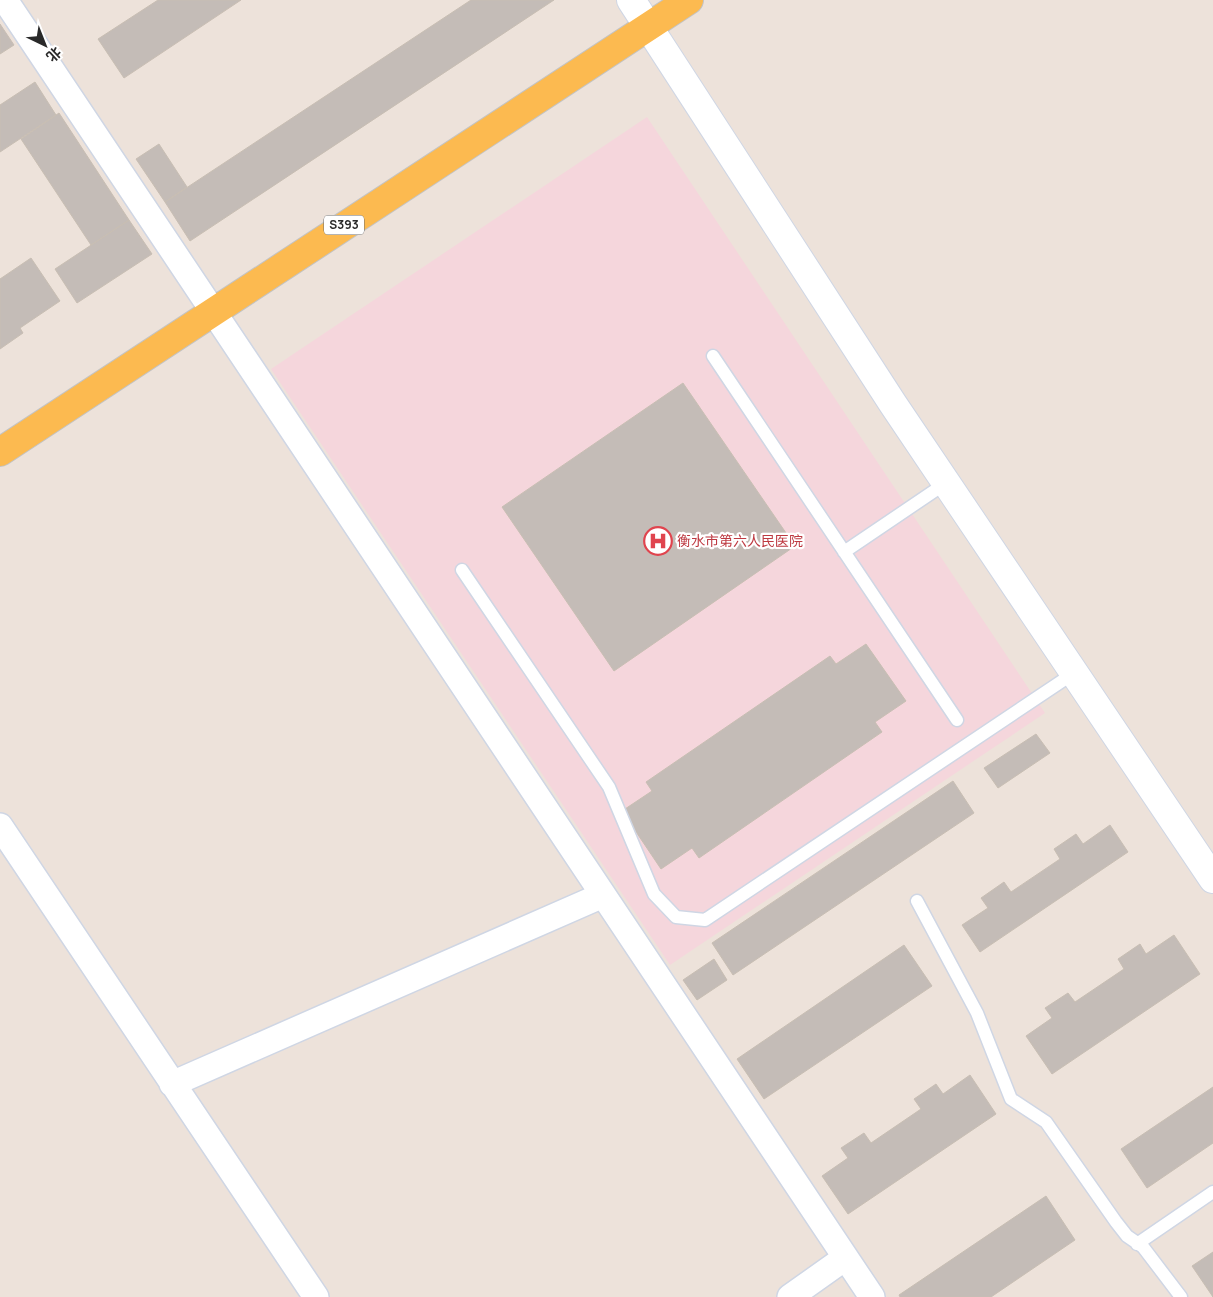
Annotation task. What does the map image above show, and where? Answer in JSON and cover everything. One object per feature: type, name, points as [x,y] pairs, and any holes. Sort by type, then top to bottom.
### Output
[{"type":"main road","name":"S393","points":[[0,452],[689,0]]},
{"type":"street","points":[[5,0],[872,1297]]},
{"type":"street","points":[[631,0],[946,483],[1213,879]]},
{"type":"street","points":[[0,826],[316,1297]]},
{"type":"street","points":[[172,1084],[603,895]]},
{"type":"street","points":[[790,1297],[846,1258]]},
{"type":"lane","points":[[713,356],[957,720]]},
{"type":"lane","points":[[844,552],[946,483]]},
{"type":"lane","points":[[462,570],[609,787],[654,894],[676,917],[705,920],[1074,673]]},
{"type":"lane","points":[[917,901],[977,1013],[1011,1099],[1046,1122],[1116,1222],[1127,1236],[1161,1269],[1181,1297]]},
{"type":"lane","points":[[1137,1244],[1213,1192]]},
{"type":"shaded area","name":"衡水市第六人民医院","points":[[647,117],[1045,713],[670,965],[271,369]]},
{"type":"building","points":[[158,0],[241,0],[124,78],[98,39]]},
{"type":"building","points":[[471,0],[554,0],[190,241],[165,202]]},
{"type":"building","points":[[0,24],[14,45],[0,54]]},
{"type":"building","points":[[35,82],[56,115],[0,152],[0,105]]},
{"type":"building","points":[[59,113],[129,220],[91,245],[21,139]]},
{"type":"building","points":[[159,144],[187,187],[165,202],[136,159]]},
{"type":"building","points":[[129,220],[152,254],[77,303],[55,269]]},
{"type":"building","points":[[31,258],[60,301],[20,328],[23,333],[0,349],[0,279]]},
{"type":"building","points":[[683,383],[795,546],[614,671],[502,507]]},
{"type":"building","points":[[866,644],[906,701],[875,722],[882,732],[699,858],[692,848],[661,869],[622,811],[652,791],[646,782],[830,656],[836,664]]},
{"type":"building","points":[[1036,734],[1050,753],[998,788],[984,768]]},
{"type":"building","points":[[953,781],[974,813],[733,975],[712,943]]},
{"type":"building","points":[[1110,825],[1128,852],[980,952],[962,925],[988,908],[981,898],[1004,882],[1011,892],[1060,859],[1054,849],[1076,834],[1083,844]]},
{"type":"building","points":[[1174,935],[1200,974],[1052,1074],[1026,1036],[1052,1018],[1045,1008],[1068,993],[1075,1002],[1124,969],[1118,959],[1140,944],[1146,954]]},
{"type":"building","points":[[904,945],[932,986],[764,1099],[737,1059]]},
{"type":"building","points":[[714,959],[727,980],[697,1000],[683,980]]},
{"type":"building","points":[[970,1075],[996,1114],[848,1214],[822,1176],[848,1158],[841,1148],[864,1133],[871,1143],[921,1109],[914,1099],[936,1084],[943,1094]]},
{"type":"building","points":[[1213,1087],[1213,1143],[1147,1188],[1121,1149]]},
{"type":"building","points":[[1046,1196],[1075,1240],[991,1297],[900,1297],[899,1295]]},
{"type":"building","points":[[1213,1252],[1213,1297],[1192,1266]]},
{"type":"place","name":"衡水市第六人民医院","points":[[658,541]]}]
